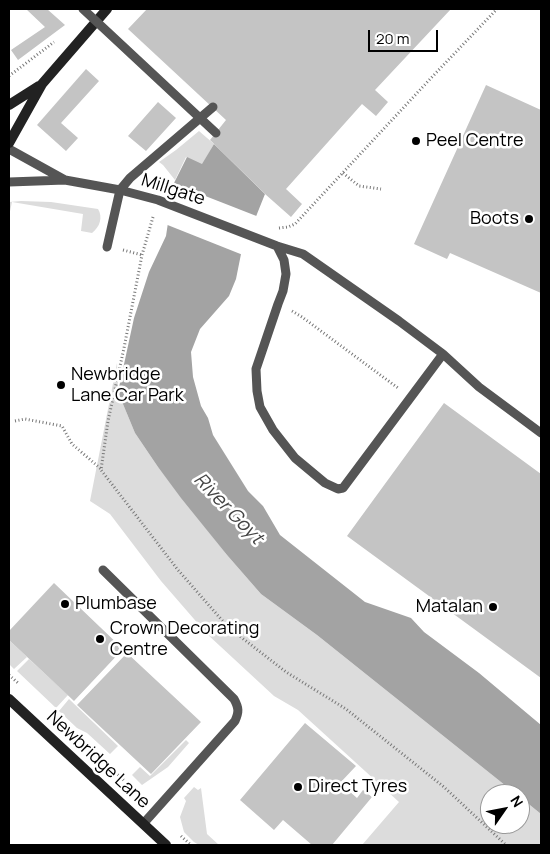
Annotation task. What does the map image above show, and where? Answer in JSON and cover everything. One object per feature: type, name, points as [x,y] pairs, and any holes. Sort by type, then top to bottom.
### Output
[{"type":"street","points":[[9,143],[42,84],[107,9]]},
{"type":"street","points":[[9,105],[42,84]]},
{"type":"street","name":"Newbridge Lane","points":[[9,699],[166,845]]},
{"type":"lane","points":[[83,9],[216,133]]},
{"type":"lane","points":[[107,247],[120,190],[130,178],[213,107]]},
{"type":"lane","name":"Millgate","points":[[9,149],[65,180]]},
{"type":"lane","name":"Millgate","points":[[9,182],[65,180],[120,190],[168,203],[277,246],[303,254],[399,321],[443,354],[479,387],[541,432]]},
{"type":"lane","points":[[277,246],[284,260],[286,274],[283,291],[256,369],[260,407],[273,430],[295,458],[325,483],[338,489],[343,488],[443,354]]},
{"type":"lane","points":[[103,570],[234,699],[238,706],[235,721],[143,824]]},
{"type":"path","points":[[277,229],[295,224],[497,9]]},
{"type":"path","points":[[9,76],[60,38]]},
{"type":"path","points":[[343,173],[359,186],[381,189]]},
{"type":"path","points":[[101,470],[108,421],[142,254],[153,218]]},
{"type":"path","points":[[287,308],[302,317],[411,398]]},
{"type":"path","points":[[15,422],[25,418],[62,426],[72,444],[101,470],[178,570],[228,627],[286,672],[346,708],[444,787],[506,845]]},
{"type":"shaded area","points":[[199,131],[214,144],[202,165],[186,157],[175,180],[159,162]]},
{"type":"shaded area","points":[[21,201],[51,202],[98,209],[100,222],[92,233],[81,231],[83,214],[12,202],[9,216],[9,202]]},
{"type":"shaded area","points":[[117,363],[118,392],[135,433],[158,467],[227,555],[261,594],[317,635],[503,784],[480,784],[480,834],[530,834],[530,805],[541,814],[541,845],[362,845],[399,802],[298,710],[274,696],[207,634],[161,581],[110,514],[90,501]]},
{"type":"shaded area","points":[[9,640],[27,657],[14,669],[9,664]]},
{"type":"shaded area","points":[[29,659],[68,695],[56,708],[17,671]]},
{"type":"shaded area","points":[[69,699],[118,746],[110,754],[59,711]]},
{"type":"shaded area","points":[[186,740],[189,743],[168,767],[142,785],[132,775],[140,767],[150,776]]},
{"type":"shaded area","points":[[194,787],[198,790],[201,788],[207,834],[219,845],[199,845],[184,832],[180,817],[186,801],[184,798]]},
{"type":"water","name":"River Goyt","points":[[214,144],[265,194],[241,254],[236,279],[229,296],[200,329],[191,352],[193,377],[201,406],[208,418],[213,435],[248,491],[263,506],[280,535],[365,602],[411,618],[424,632],[479,673],[541,725],[541,814],[530,805],[530,784],[503,784],[317,635],[261,594],[181,498],[135,433],[118,392],[134,318],[149,272],[166,236],[174,183],[187,157],[202,164]]},
{"type":"pier","points":[[172,183],[259,217],[243,255],[165,224]]},
{"type":"building","points":[[26,9],[47,9],[65,25],[18,60],[11,50],[45,27]]},
{"type":"building","points":[[147,9],[451,9],[375,90],[388,102],[376,116],[362,104],[286,189],[302,204],[291,217],[210,140],[226,120],[128,29]]},
{"type":"building","points":[[86,69],[99,81],[61,123],[78,138],[66,151],[37,125]]},
{"type":"building","points":[[486,85],[541,110],[541,293],[450,253],[447,259],[414,244]]},
{"type":"building","points":[[158,102],[176,118],[146,151],[128,136]]},
{"type":"building","name":"Matalan","points":[[444,403],[541,474],[541,678],[347,536]]},
{"type":"building","points":[[54,583],[123,649],[74,701],[9,640],[9,631]]},
{"type":"building","points":[[127,653],[201,722],[151,774],[77,705]]},
{"type":"building","name":"Direct Tyres","points":[[305,723],[356,766],[340,783],[357,798],[363,790],[372,797],[332,845],[312,845],[283,820],[274,830],[240,800]]},
{"type":"place","name":"Peel Centre","points":[[416,141]]},
{"type":"place","name":"Boots","points":[[529,219]]},
{"type":"place","name":"Newbridge Lane Car Park","points":[[61,385]]},
{"type":"place","name":"Plumbase","points":[[65,604]]},
{"type":"place","name":"Matalan","points":[[493,607]]},
{"type":"place","name":"Crown Decorating Centre","points":[[100,639]]},
{"type":"place","name":"Direct Tyres","points":[[298,787]]}]
